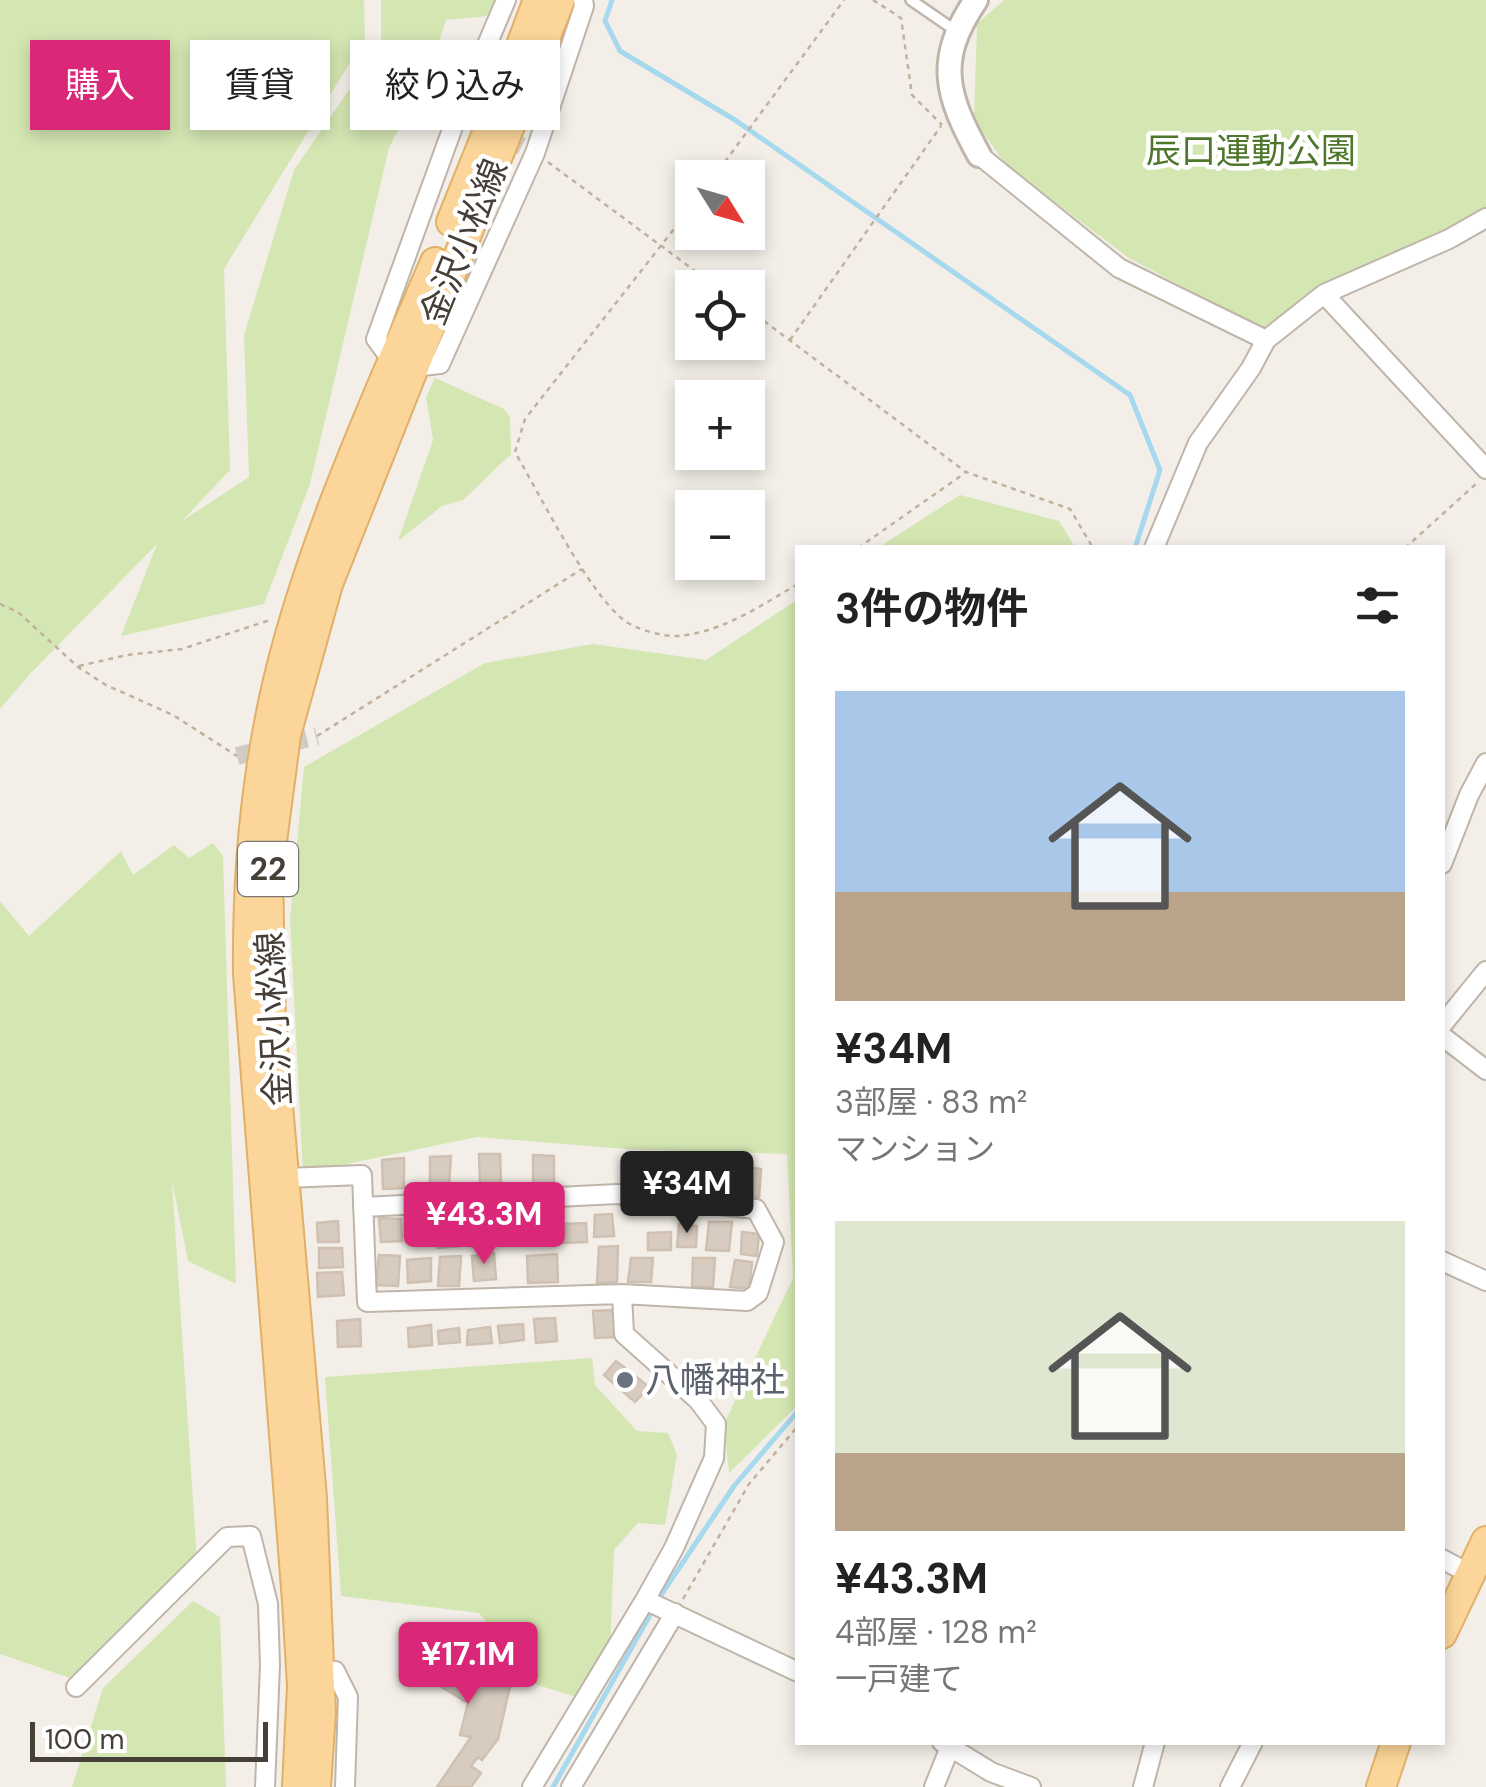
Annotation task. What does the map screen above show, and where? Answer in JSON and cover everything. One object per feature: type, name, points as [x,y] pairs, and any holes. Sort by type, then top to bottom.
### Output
[{"type":"main road","name":"金沢小松線","points":[[316,1787],[321,1712],[312,1498],[270,1025],[268,872],[286,735],[328,584],[438,258],[538,0]]},
{"type":"main road","name":"金沢小松線","points":[[297,1787],[302,1686],[270,1225],[254,1079],[247,900],[252,830],[274,699],[333,509],[403,365],[560,0]]},
{"type":"main road","points":[[1445,1624],[1486,1542]]},
{"type":"main road","points":[[1381,1787],[1395,1745]]},
{"type":"street","points":[[506,0],[458,113],[376,339],[403,365],[440,364],[535,153],[584,6],[582,0]]},
{"type":"street","points":[[976,0],[956,31],[950,64],[954,110],[979,155],[1120,268],[1266,340]]},
{"type":"street","points":[[1155,545],[1198,444],[1266,340],[1324,294],[1449,239],[1486,218]]},
{"type":"street","points":[[1324,294],[1486,473]]},
{"type":"street","points":[[1445,856],[1486,763]]},
{"type":"street","points":[[1445,1022],[1486,971]]},
{"type":"street","points":[[1445,1038],[1486,1070]]},
{"type":"street","points":[[285,1178],[362,1175],[363,1207],[366,1302],[622,1294],[747,1301],[758,1292],[774,1242],[756,1209],[617,1194],[363,1207]]},
{"type":"street","points":[[1445,1262],[1486,1282]]},
{"type":"street","points":[[571,1787],[658,1606],[674,1548],[714,1458],[716,1424],[698,1400],[624,1334],[622,1294]]},
{"type":"street","points":[[76,1687],[227,1537],[251,1536],[268,1604],[265,1787]]},
{"type":"street","points":[[1445,1561],[1470,1574]]},
{"type":"street","points":[[268,1604],[297,1600]]},
{"type":"street","points":[[658,1606],[795,1671]]},
{"type":"street","points":[[532,1787],[658,1606]]},
{"type":"street","points":[[319,1669],[336,1671],[348,1697],[344,1787]]},
{"type":"street","points":[[934,1787],[948,1745]]},
{"type":"street","points":[[950,1745],[991,1772],[1031,1787]]},
{"type":"street","points":[[1143,1787],[1155,1745]]},
{"type":"street","points":[[1230,1787],[1251,1745]]},
{"type":"lane","points":[[911,0],[956,31]]},
{"type":"path","points":[[727,160],[844,0]]},
{"type":"path","points":[[790,340],[942,125],[912,95],[901,18],[873,0]]},
{"type":"path","points":[[535,153],[693,270]]},
{"type":"path","points":[[675,229],[525,418],[515,452],[605,602],[628,624],[672,636],[732,622],[795,586]]},
{"type":"path","points":[[765,322],[966,472],[1070,509],[1091,545]]},
{"type":"path","points":[[862,545],[966,472]]},
{"type":"path","points":[[1407,545],[1486,473]]},
{"type":"path","points":[[317,736],[584,568]]},
{"type":"path","points":[[0,604],[18,612],[78,666],[106,685],[173,714],[237,756]]},
{"type":"path","points":[[78,666],[182,649],[281,616]]},
{"type":"path","points":[[658,1606],[795,1430]]},
{"type":"green space","points":[[0,0],[364,0],[365,38],[350,40],[350,63],[330,95],[330,40],[190,40],[190,130],[309,130],[224,269],[230,470],[182,521],[249,477],[244,335],[294,170],[321,130],[330,130],[330,117],[350,88],[350,130],[398,130],[389,148],[310,484],[264,604],[121,636],[157,544],[0,709]]},
{"type":"green space","points":[[381,0],[495,0],[489,16],[446,20],[440,40],[381,40]]},
{"type":"green space","name":"辰口運動公園","points":[[1004,0],[1486,0],[1486,210],[1451,232],[1321,286],[1262,329],[1129,258],[1007,166],[974,120],[977,24]]},
{"type":"green space","points":[[435,378],[504,409],[510,417],[511,454],[463,500],[442,506],[398,541],[433,440],[426,397]]},
{"type":"green space","points":[[960,495],[1059,521],[1074,545],[882,545]]},
{"type":"green space","points":[[795,601],[795,1406],[729,1473],[724,1424],[793,1278],[787,1154],[626,1149],[477,1137],[303,1173],[290,919],[304,767],[485,663],[593,644],[706,660]]},
{"type":"green space","points":[[213,843],[223,856],[236,1284],[188,1261],[172,1181],[198,1576],[88,1684],[0,1654],[0,901],[29,936],[121,851],[133,875],[174,845],[189,858]]},
{"type":"green space","points":[[592,1358],[595,1385],[637,1431],[668,1433],[677,1455],[665,1525],[638,1523],[614,1550],[610,1651],[577,1697],[534,1684],[479,1613],[341,1596],[325,1377]]},
{"type":"green space","points":[[193,1601],[220,1617],[226,1787],[72,1787],[103,1688]]},
{"type":"building","points":[[479,1154],[500,1154],[501,1183],[480,1184]]},
{"type":"building","points":[[533,1155],[554,1156],[554,1190],[533,1191]]},
{"type":"building","points":[[451,1156],[449,1185],[430,1185],[430,1157]]},
{"type":"building","points":[[404,1158],[404,1188],[383,1189],[382,1160]]},
{"type":"building","points":[[678,1163],[702,1166],[699,1185],[674,1183]]},
{"type":"building","points":[[742,1166],[761,1169],[759,1197],[739,1195]]},
{"type":"building","points":[[612,1214],[614,1236],[594,1237],[595,1215]]},
{"type":"building","points":[[379,1218],[401,1219],[402,1241],[381,1242]]},
{"type":"building","points":[[490,1218],[489,1245],[471,1246],[470,1219]]},
{"type":"building","points":[[458,1219],[459,1246],[438,1248],[437,1221]]},
{"type":"building","points":[[494,1220],[521,1220],[523,1240],[495,1240]]},
{"type":"building","points":[[338,1221],[339,1242],[318,1242],[317,1223]]},
{"type":"building","points":[[556,1221],[556,1243],[529,1244],[528,1222]]},
{"type":"building","points":[[709,1222],[732,1222],[729,1251],[706,1250]]},
{"type":"building","points":[[586,1223],[587,1242],[562,1243],[561,1224]]},
{"type":"building","points":[[679,1224],[697,1226],[696,1247],[677,1247]]},
{"type":"building","points":[[671,1232],[671,1250],[648,1250],[648,1233]]},
{"type":"building","points":[[742,1232],[759,1234],[757,1256],[741,1254]]},
{"type":"building","points":[[618,1246],[617,1282],[597,1283],[599,1247]]},
{"type":"building","points":[[319,1248],[342,1248],[343,1267],[319,1268]]},
{"type":"building","points":[[494,1253],[496,1279],[474,1281],[472,1256]]},
{"type":"building","points":[[557,1254],[558,1282],[528,1283],[527,1256]]},
{"type":"building","points":[[379,1255],[400,1256],[398,1286],[376,1285]]},
{"type":"building","points":[[461,1256],[459,1286],[438,1286],[440,1257]]},
{"type":"building","points":[[431,1258],[431,1281],[408,1283],[407,1260]]},
{"type":"building","points":[[631,1258],[653,1258],[651,1282],[628,1282]]},
{"type":"building","points":[[693,1258],[715,1258],[713,1287],[692,1287]]},
{"type":"building","points":[[735,1260],[752,1262],[749,1289],[730,1287]]},
{"type":"building","points":[[342,1272],[344,1295],[318,1297],[317,1273]]},
{"type":"building","points":[[612,1310],[616,1337],[595,1338],[593,1311]]},
{"type":"building","points":[[555,1318],[557,1341],[536,1343],[534,1319]]},
{"type":"building","points":[[360,1319],[361,1346],[338,1347],[337,1321]]},
{"type":"building","points":[[523,1324],[524,1340],[500,1343],[498,1326]]},
{"type":"building","points":[[431,1325],[432,1345],[409,1347],[408,1328]]},
{"type":"building","points":[[490,1327],[492,1343],[467,1345],[468,1330]]},
{"type":"building","points":[[459,1328],[460,1342],[439,1344],[438,1331]]},
{"type":"building","points":[[616,1361],[649,1387],[635,1402],[604,1375]]},
{"type":"building","points":[[437,1640],[510,1686],[498,1739],[482,1760],[478,1757],[471,1766],[481,1773],[471,1787],[437,1787],[471,1737],[460,1735],[468,1703],[415,1671]]},
{"type":"waterway","points":[[612,0],[605,21],[620,51],[735,120],[1130,395],[1160,470],[1136,545]]},
{"type":"waterway","points":[[553,1787],[663,1592],[734,1486],[795,1415]]},
{"type":"tunnel","points":[[491,130],[535,153]]},
{"type":"tunnel","points":[[237,756],[317,736]]},
{"type":"place","name":"八幡神社","points":[[625,1380]]}]
